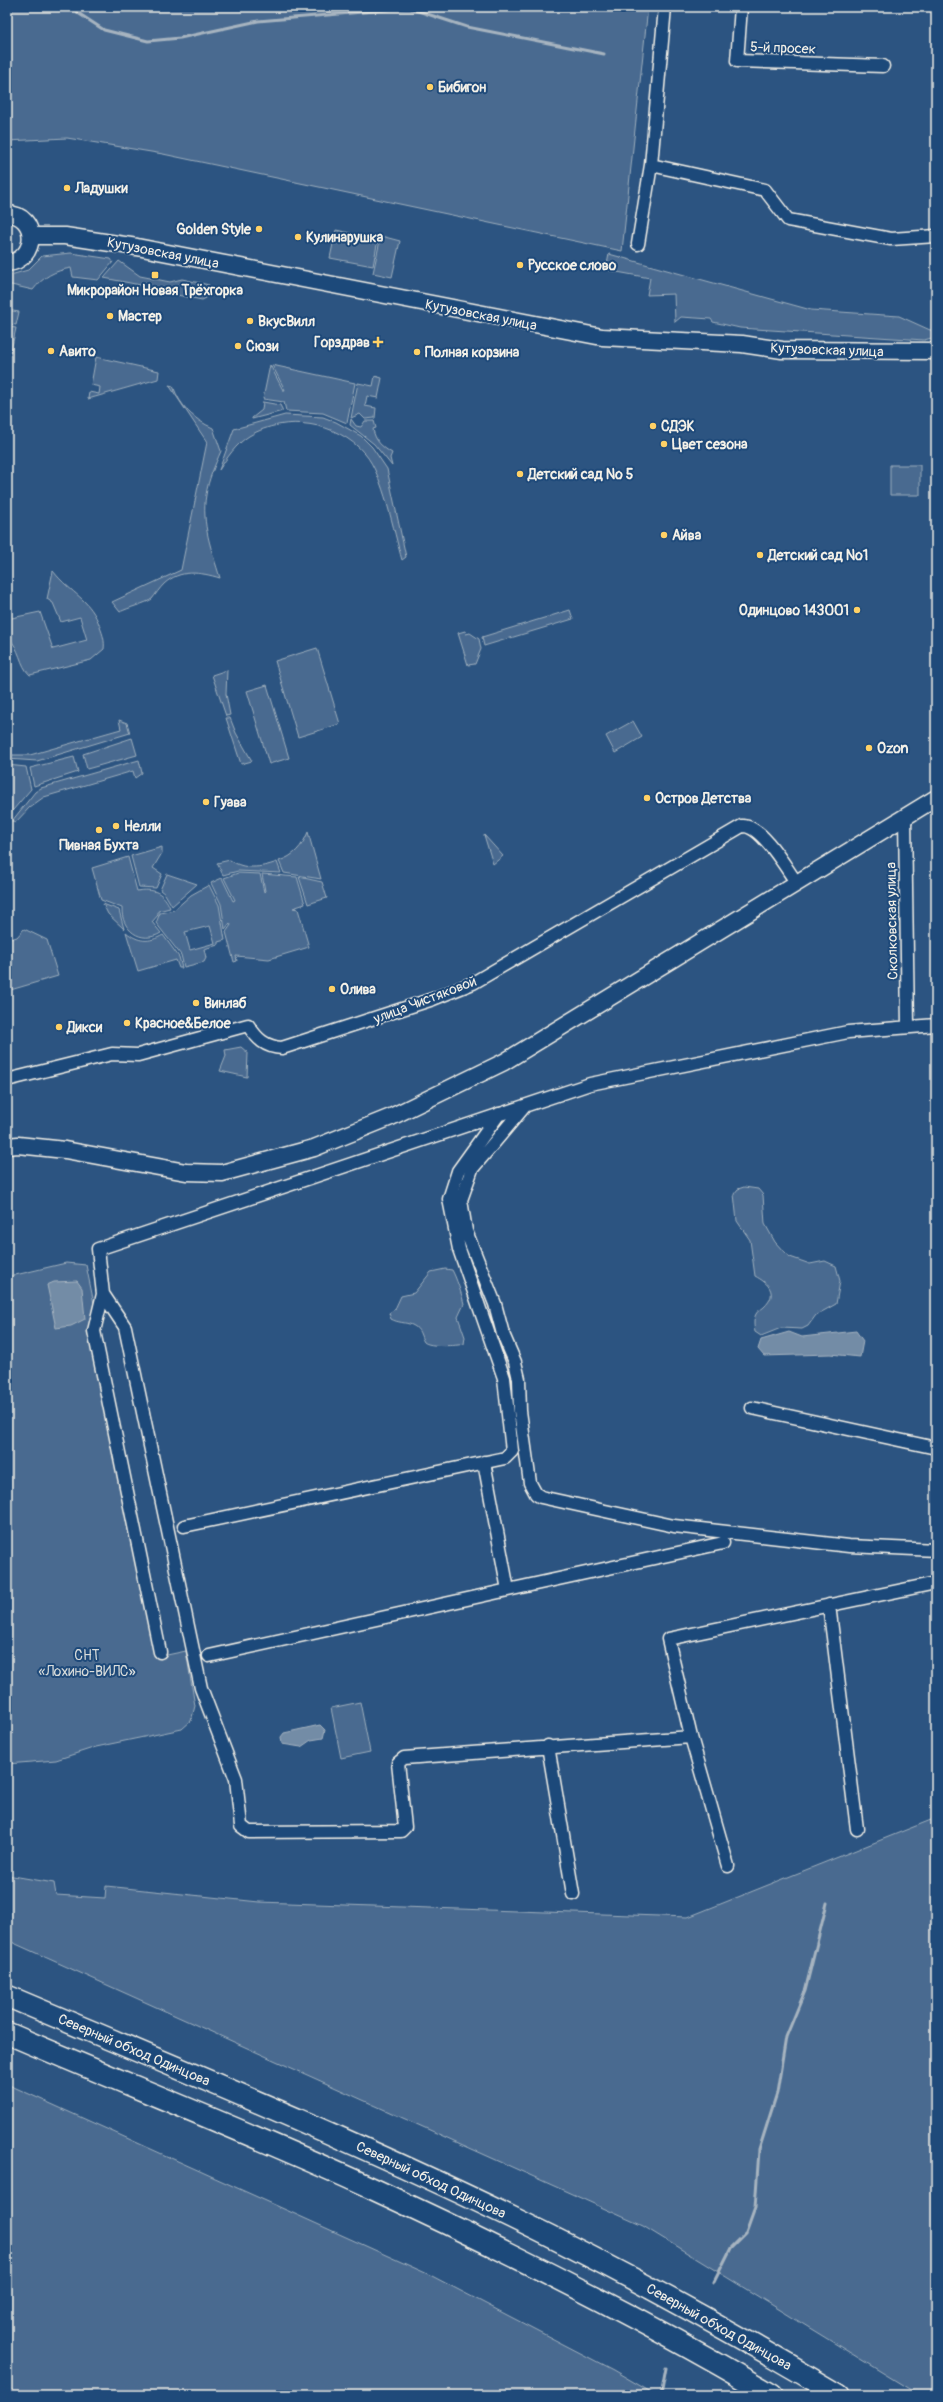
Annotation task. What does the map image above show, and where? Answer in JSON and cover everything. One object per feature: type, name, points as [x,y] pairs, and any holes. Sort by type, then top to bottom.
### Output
[{"type":"highway","name":"Северный обход Одинцова","points":[[7,1996],[383,2157],[510,2216],[651,2288],[839,2395]]},
{"type":"highway","points":[[7,2033],[362,2185],[488,2244],[635,2318],[772,2395]]},
{"type":"street","points":[[638,244],[651,165],[665,7]]},
{"type":"street","name":"5-й просек","points":[[741,7],[737,61],[882,66]]},
{"type":"street","points":[[651,165],[765,190],[788,220],[892,239],[936,236]]},
{"type":"street","points":[[7,214],[22,218],[29,226],[32,236],[30,247],[24,257],[14,262],[7,263]]},
{"type":"street","name":"Кутузовская улица","points":[[32,236],[65,236],[137,248],[602,338],[742,344],[782,350],[936,351]]},
{"type":"street","points":[[7,1146],[18,1145],[65,1150],[186,1172],[222,1173],[314,1148],[391,1117],[504,1062],[796,882],[936,798]]},
{"type":"street","name":"Сколковская улица","points":[[905,817],[908,1026]]},
{"type":"street","name":"улица Чистяковой","points":[[7,1080],[112,1054],[138,1055],[248,1025],[257,1038],[269,1047],[282,1048],[433,1000],[473,983],[742,826],[747,825],[761,834],[796,882]]},
{"type":"street","points":[[160,1652],[94,1331],[103,1294],[98,1249],[590,1084],[848,1032],[908,1026],[936,1025]]},
{"type":"street","points":[[525,1105],[492,1142],[472,1169],[461,1200],[466,1231],[495,1304],[503,1334],[519,1379],[523,1437],[530,1483],[536,1494],[541,1497],[674,1526],[849,1546],[936,1550]]},
{"type":"street","points":[[184,1526],[505,1458],[512,1451],[504,1378],[459,1249],[450,1199],[458,1171],[499,1114]]},
{"type":"street","points":[[103,1294],[125,1327],[201,1688],[212,1721],[236,1779],[242,1826],[249,1832],[401,1831],[405,1827],[398,1763],[404,1758],[548,1746],[691,1737]]},
{"type":"street","points":[[752,1408],[936,1448]]},
{"type":"street","points":[[484,1462],[508,1590]]},
{"type":"street","points":[[209,1656],[723,1543]]},
{"type":"street","points":[[728,1866],[691,1737],[668,1639],[936,1582]]},
{"type":"street","points":[[829,1605],[857,1829]]},
{"type":"street","points":[[548,1746],[573,1894]]},
{"type":"green space","points":[[7,7],[648,7],[622,251],[163,154],[67,138],[7,141]]},
{"type":"green space","points":[[336,230],[378,239],[373,266],[330,258]]},
{"type":"green space","points":[[381,236],[400,241],[392,277],[373,273]]},
{"type":"green space","points":[[71,253],[111,259],[113,262],[98,280],[73,277],[71,268],[49,275],[33,290],[7,284],[7,276],[28,270],[42,256]]},
{"type":"green space","points":[[609,254],[811,310],[899,316],[930,330],[936,330],[936,337],[924,340],[740,328],[713,322],[711,319],[681,317],[675,322],[674,294],[647,295],[650,278],[606,270]]},
{"type":"green space","points":[[119,261],[140,276],[170,282],[182,279],[209,285],[206,298],[202,300],[177,295],[177,292],[104,278]]},
{"type":"green space","points":[[7,310],[19,312],[16,325],[10,324],[9,327],[16,328],[7,369]]},
{"type":"green space","points":[[96,357],[159,371],[158,379],[88,399],[89,392],[99,394],[100,387],[91,385]]},
{"type":"green space","points":[[270,365],[283,390],[285,390],[272,365],[355,383],[347,423],[323,413],[286,411],[284,402],[263,399]]},
{"type":"green space","points":[[375,376],[382,378],[378,398],[367,396],[365,406],[376,408],[375,418],[365,419],[360,414],[351,418],[358,383],[373,386]]},
{"type":"green space","points":[[169,385],[173,386],[188,412],[206,425],[213,428],[221,451],[208,484],[205,505],[208,537],[220,578],[198,573],[177,576],[164,584],[152,599],[120,612],[112,602],[181,570],[207,442]]},
{"type":"green space","points":[[263,402],[280,405],[283,411],[252,419],[262,410]]},
{"type":"green space","points":[[285,415],[323,417],[336,422],[361,436],[372,447],[387,469],[406,557],[402,560],[383,489],[371,463],[365,454],[340,434],[310,424],[294,423],[263,429],[249,436],[240,443],[219,470],[234,429]]},
{"type":"green space","points":[[351,419],[356,426],[361,427],[365,421],[374,421],[376,428],[373,429],[377,440],[382,446],[392,453],[390,458],[392,466],[374,444],[350,425]]},
{"type":"green space","points":[[890,465],[920,465],[920,495],[890,495]]},
{"type":"green space","points":[[53,571],[86,603],[96,617],[104,641],[104,649],[91,660],[30,675],[26,671],[15,646],[7,636],[7,619],[40,612],[53,649],[87,640],[80,617],[61,622],[53,603],[47,599]]},
{"type":"green space","points":[[570,610],[573,619],[484,646],[482,637]]},
{"type":"green space","points":[[465,631],[466,634],[470,633],[479,639],[481,649],[475,664],[468,665],[458,633]]},
{"type":"green space","points":[[317,648],[340,724],[298,737],[275,661]]},
{"type":"green space","points":[[227,670],[226,694],[230,715],[226,716],[212,675]]},
{"type":"green space","points":[[267,685],[289,758],[269,764],[247,691]]},
{"type":"green space","points":[[226,718],[230,718],[236,733],[252,761],[241,764]]},
{"type":"green space","points":[[119,720],[127,723],[130,733],[37,761],[7,759],[7,755],[30,755],[121,729]]},
{"type":"green space","points":[[633,721],[642,737],[615,753],[606,736]]},
{"type":"green space","points":[[132,738],[137,755],[87,769],[83,754]]},
{"type":"green space","points":[[74,757],[78,772],[34,786],[30,768]]},
{"type":"green space","points":[[139,760],[142,773],[135,778],[133,771],[44,797],[30,807],[15,823],[12,821],[35,792],[41,788]]},
{"type":"green space","points":[[7,765],[26,767],[31,789],[7,817]]},
{"type":"green space","points":[[308,832],[321,879],[284,873],[279,861],[293,854],[297,850]]},
{"type":"green space","points":[[484,835],[503,856],[493,864]]},
{"type":"green space","points":[[162,847],[162,853],[153,868],[162,874],[156,888],[139,887],[131,856]]},
{"type":"green space","points":[[128,857],[137,891],[148,890],[157,892],[165,898],[170,908],[158,911],[158,915],[152,922],[161,933],[154,936],[146,937],[134,933],[125,923],[122,908],[101,900],[92,868]]},
{"type":"green space","points":[[230,860],[247,867],[265,866],[277,862],[281,873],[238,871],[223,875],[217,863]]},
{"type":"green space","points":[[238,873],[260,874],[264,892],[262,874],[297,877],[305,904],[293,908],[298,909],[309,947],[269,959],[236,956],[237,961],[234,962],[226,932],[231,925],[230,923],[225,929],[221,904],[211,883],[222,878],[233,901],[235,900],[224,878]]},
{"type":"green space","points":[[167,874],[197,884],[172,906],[165,894],[160,890]]},
{"type":"green space","points":[[299,877],[322,882],[327,898],[308,904]]},
{"type":"green space","points":[[209,885],[219,905],[225,940],[218,942],[218,945],[204,949],[206,958],[204,962],[184,967],[181,955],[156,923],[160,913],[174,910],[191,895]],"holes":[[[210,926],[215,943],[190,950],[185,932]]]},
{"type":"green space","points":[[103,904],[119,910],[124,929],[108,914]]},
{"type":"green space","points":[[24,929],[47,940],[58,976],[7,991],[7,940],[17,937]]},
{"type":"green space","points":[[126,932],[135,938],[144,940],[158,938],[163,935],[179,957],[182,968],[179,968],[176,960],[138,971]]},
{"type":"green space","points":[[241,1047],[248,1053],[247,1077],[220,1071],[226,1056],[225,1050]]},
{"type":"green space","points":[[744,1187],[758,1189],[763,1195],[765,1224],[775,1242],[785,1253],[790,1257],[810,1264],[825,1261],[836,1266],[840,1281],[836,1304],[816,1315],[808,1326],[802,1329],[781,1328],[761,1336],[755,1332],[755,1316],[768,1302],[771,1297],[771,1293],[768,1285],[755,1276],[750,1240],[737,1221],[734,1194],[738,1189]]},
{"type":"green space","name":"СНТ «Лохино-ВИЛС»","points":[[66,1263],[86,1265],[167,1655],[186,1651],[195,1706],[191,1721],[182,1729],[96,1747],[56,1760],[7,1764],[7,1277]]},
{"type":"green space","points":[[445,1269],[452,1270],[463,1300],[464,1304],[458,1317],[465,1337],[464,1344],[443,1346],[427,1344],[424,1342],[419,1331],[415,1327],[391,1319],[389,1313],[395,1309],[401,1296],[414,1293],[431,1272]]},
{"type":"green space","points":[[360,1702],[370,1752],[341,1758],[331,1708]]},
{"type":"green space","points":[[936,1818],[936,2395],[919,2395],[643,2226],[7,1940],[7,1875],[54,1883],[56,1895],[105,1898],[106,1886],[259,1902],[688,1917]]},
{"type":"green space","points":[[7,2084],[430,2275],[613,2370],[656,2395],[7,2395]]},
{"type":"shaded area","points":[[77,1281],[82,1288],[85,1319],[71,1326],[56,1328],[47,1285],[54,1282]]},
{"type":"shaded area","points":[[856,1331],[863,1341],[860,1357],[830,1354],[764,1356],[758,1349],[761,1340],[789,1332],[802,1337]]},
{"type":"shaded area","points":[[320,1725],[325,1730],[323,1738],[311,1740],[301,1747],[282,1744],[281,1737],[284,1733]]},
{"type":"waterway","points":[[74,7],[78,13],[104,30],[148,41],[180,38],[258,21],[409,8],[467,27],[604,54]]},
{"type":"waterway","points":[[714,2282],[731,2248],[746,2233],[755,2208],[759,2150],[777,2093],[786,2037],[805,1991],[827,1903]]},
{"type":"waterway","points":[[661,2395],[666,2368]]},
{"type":"place","name":"Бибигон","points":[[430,87]]},
{"type":"place","name":"Ладушки","points":[[67,188]]},
{"type":"place","name":"Golden Style","points":[[259,229]]},
{"type":"place","name":"Кулинарушка","points":[[298,237]]},
{"type":"place","name":"Русское слово","points":[[520,265]]},
{"type":"place","name":"Микрорайон Новая Трёхгорка","points":[[155,275]]},
{"type":"place","name":"Мастер","points":[[110,316]]},
{"type":"place","name":"ВкусВилл","points":[[250,321]]},
{"type":"place","name":"Горздрав","points":[[378,342]]},
{"type":"place","name":"Сюзи","points":[[238,346]]},
{"type":"place","name":"Авито","points":[[51,351]]},
{"type":"place","name":"Полная корзина","points":[[417,352]]},
{"type":"place","name":"СДЭК","points":[[653,426]]},
{"type":"place","name":"Цвет сезона","points":[[664,444]]},
{"type":"place","name":"Детский сад № 5","points":[[520,474]]},
{"type":"place","name":"Айва","points":[[664,535]]},
{"type":"place","name":"Детский сад №1","points":[[760,555]]},
{"type":"place","name":"Одинцово 143001","points":[[857,610]]},
{"type":"place","name":"Ozon","points":[[869,748]]},
{"type":"place","name":"Остров Детства","points":[[647,798]]},
{"type":"place","name":"Гуава","points":[[206,802]]},
{"type":"place","name":"Нелли","points":[[116,826]]},
{"type":"place","name":"Пивная Бухта","points":[[99,830]]},
{"type":"place","name":"Олива","points":[[332,989]]},
{"type":"place","name":"Винлаб","points":[[196,1003]]},
{"type":"place","name":"Красное&Белое","points":[[127,1023]]},
{"type":"place","name":"Дикси","points":[[59,1027]]}]
